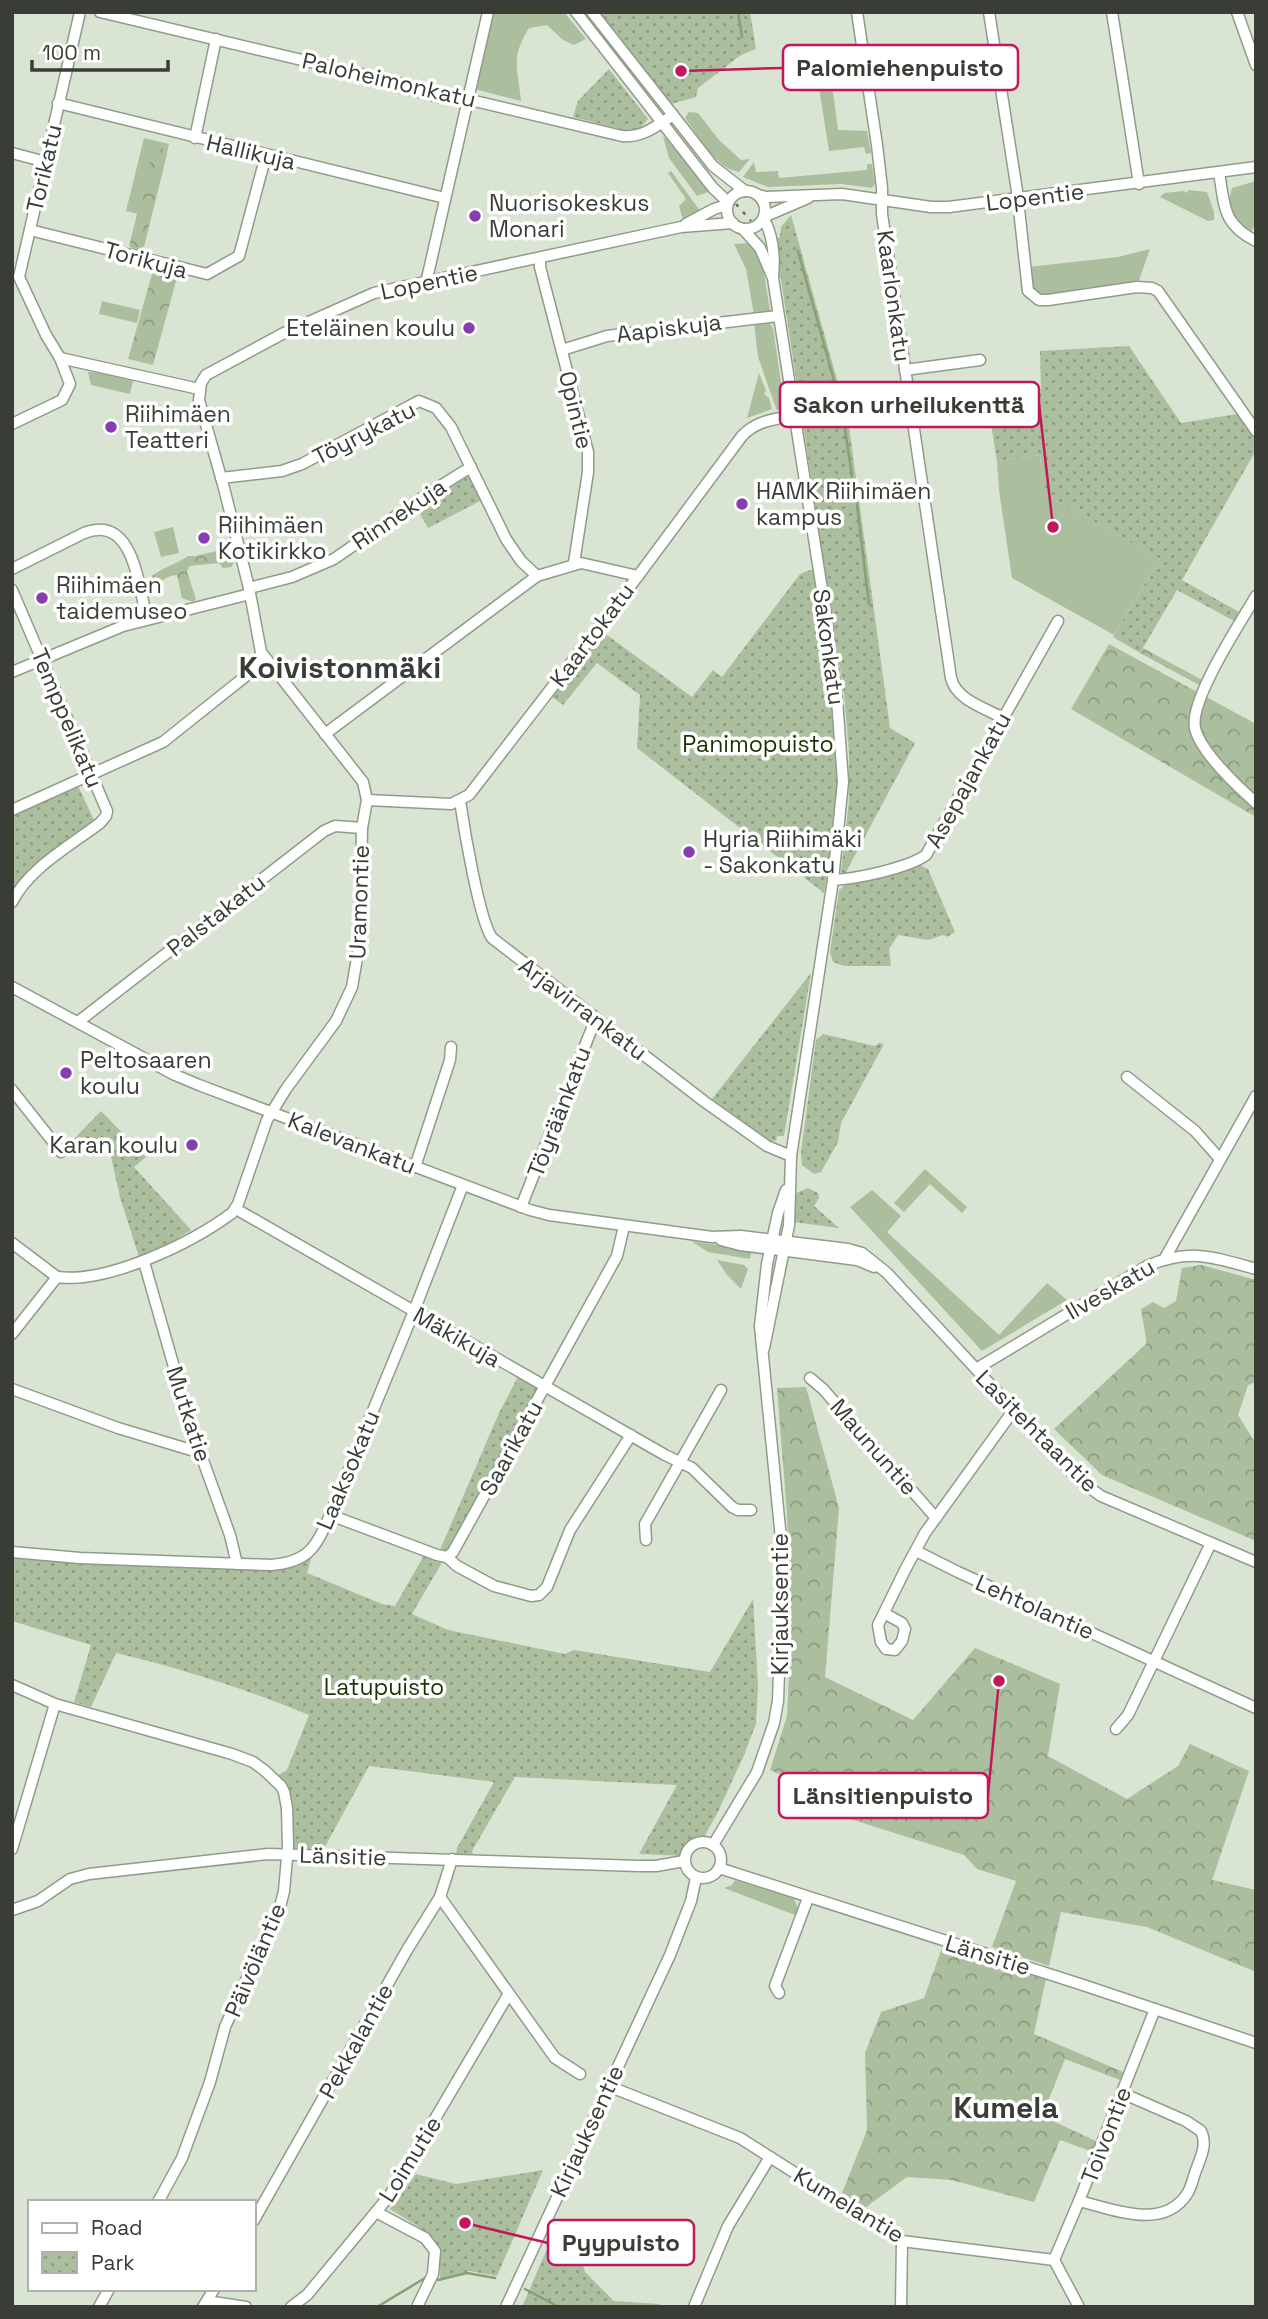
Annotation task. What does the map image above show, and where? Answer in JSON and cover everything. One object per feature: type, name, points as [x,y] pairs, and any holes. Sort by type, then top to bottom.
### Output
[{"type":"street","name":"Torikatu","points":[[12,424],[62,400],[70,384],[60,358],[17,283],[80,12]]},
{"type":"street","name":"Paloheimonkatu","points":[[100,12],[622,136],[643,134],[673,115]]},
{"type":"street","points":[[426,283],[488,12]]},
{"type":"street","points":[[576,12],[727,204],[727,212],[738,226],[755,227],[765,217],[765,203],[758,195],[746,191],[713,166],[592,12]]},
{"type":"street","name":"Kaarlonkatu","points":[[857,12],[877,145],[882,214],[953,685],[962,696],[1003,718]]},
{"type":"street","points":[[989,12],[1028,291],[1039,300],[1137,286],[1158,291],[1256,431]]},
{"type":"street","points":[[1112,12],[1139,184]]},
{"type":"street","points":[[1237,12],[1253,48],[1256,65]]},
{"type":"street","points":[[195,138],[216,39]]},
{"type":"street","name":"Hallikuja","points":[[58,103],[445,198]]},
{"type":"street","points":[[12,153],[46,162]]},
{"type":"street","name":"Torikuja","points":[[30,230],[207,274],[239,256],[266,155]]},
{"type":"street","name":"Lopentie","points":[[758,195],[842,194],[949,207],[1256,167]]},
{"type":"street","points":[[1219,173],[1223,203],[1231,223],[1238,231],[1256,241]]},
{"type":"street","points":[[727,204],[737,193],[746,191]]},
{"type":"street","name":"Lopentie","points":[[765,217],[780,208],[814,196]]},
{"type":"street","name":"Lopentie","points":[[681,227],[727,204]]},
{"type":"street","name":"Sakonkatu","points":[[765,217],[771,236],[778,316],[826,615],[842,746],[840,823],[791,1156],[789,1216],[784,1246]]},
{"type":"street","name":"Lopentie","points":[[199,389],[206,375],[284,333],[374,293],[681,227],[738,226]]},
{"type":"street","name":"Sakonkatu","points":[[738,226],[760,248],[773,278]]},
{"type":"street","name":"Opintie","points":[[540,258],[540,267],[588,452],[574,563]]},
{"type":"street","name":"Aapiskuja","points":[[562,350],[607,336],[778,316]]},
{"type":"street","points":[[60,358],[199,389],[199,400],[249,591],[259,645],[266,660],[363,782],[368,800],[444,804],[460,801]]},
{"type":"street","points":[[905,370],[980,360]]},
{"type":"street","name":"Töyrykatu","points":[[221,478],[282,471],[302,464],[419,401],[440,413],[451,427],[506,539],[521,561],[537,576]]},
{"type":"street","name":"Kaartokatu","points":[[460,801],[475,788],[749,428],[771,419],[793,416]]},
{"type":"street","name":"Rinnekuja","points":[[12,672],[107,631],[249,591],[334,559],[471,467]]},
{"type":"street","points":[[12,569],[84,533],[107,530],[115,533],[127,546],[148,619]]},
{"type":"street","points":[[325,734],[537,576],[581,563],[638,576]]},
{"type":"street","name":"Temppelikatu","points":[[12,590],[107,811],[103,820],[40,869],[12,902]]},
{"type":"street","points":[[1256,596],[1202,692],[1194,726],[1199,739],[1216,762],[1256,803]]},
{"type":"street","name":"Asepajankatu","points":[[833,880],[911,863],[926,855],[1058,621]]},
{"type":"street","points":[[12,810],[173,736],[266,660]]},
{"type":"street","name":"Uramontie","points":[[236,1209],[272,1112],[336,1021],[352,987],[360,941],[362,828],[368,800]]},
{"type":"street","name":"Arjavirrankatu","points":[[460,801],[489,933],[501,946],[705,1102],[767,1146],[791,1156]]},
{"type":"street","name":"Palstakatu","points":[[78,1022],[324,831],[335,826],[362,828]]},
{"type":"street","name":"Kalevankatu","points":[[12,987],[175,1074],[521,1207],[549,1215],[771,1244]]},
{"type":"street","name":"Töyräänkatu","points":[[521,1207],[596,1018]]},
{"type":"street","points":[[415,1167],[447,1070],[451,1047]]},
{"type":"street","points":[[1127,1077],[1195,1131],[1213,1148],[1219,1158]]},
{"type":"street","points":[[12,1090],[61,1152]]},
{"type":"street","points":[[1165,1258],[1256,1096]]},
{"type":"street","name":"Sakonkatu","points":[[771,1244],[778,1213],[789,1184]]},
{"type":"street","name":"Laaksokatu","points":[[12,1552],[80,1558],[237,1564],[271,1565],[297,1561],[315,1545],[330,1515],[463,1185]]},
{"type":"street","points":[[12,1243],[57,1277],[75,1278],[144,1262],[225,1219],[236,1209]]},
{"type":"street","name":"Mäkikuja","points":[[236,1209],[692,1468],[732,1507],[751,1510]]},
{"type":"street","name":"Saarikatu","points":[[447,1557],[460,1542],[617,1256],[624,1226]]},
{"type":"street","name":"Lasitehtaantie","points":[[771,1244],[857,1260],[887,1273],[1079,1480],[1101,1496],[1256,1562]]},
{"type":"street","name":"Kirjauksentie","points":[[713,1845],[757,1772],[774,1723],[778,1701],[783,1559],[760,1326],[771,1244]]},
{"type":"street","name":"Kirjauksentie","points":[[764,1348],[784,1246]]},
{"type":"street","name":"Ilveskatu","points":[[976,1369],[1131,1275],[1165,1258],[1198,1254],[1256,1269]]},
{"type":"street","name":"Mutkatie","points":[[144,1262],[237,1564]]},
{"type":"street","points":[[12,1334],[57,1277]]},
{"type":"street","name":"Maununtie","points":[[810,1378],[857,1426],[936,1518]]},
{"type":"street","points":[[12,1388],[118,1428],[201,1453]]},
{"type":"street","points":[[646,1540],[645,1524],[721,1390]]},
{"type":"street","points":[[884,1613],[936,1518],[1013,1410]]},
{"type":"street","points":[[330,1515],[426,1552],[447,1557],[457,1566],[494,1586],[535,1596],[547,1587],[570,1530],[631,1434]]},
{"type":"street","points":[[1116,1729],[1128,1715],[1211,1544]]},
{"type":"street","name":"Lehtolantie","points":[[916,1551],[1256,1708]]},
{"type":"street","name":"Päivöläntie","points":[[12,1685],[55,1704],[253,1762],[273,1778],[284,1792],[288,1854],[281,1903],[225,2027],[210,2082],[182,2158],[159,2200]]},
{"type":"street","points":[[12,1849],[18,1811],[55,1704]]},
{"type":"street","points":[[696,1843],[713,1845],[720,1854],[719,1868],[709,1878],[696,1878],[688,1872],[684,1861],[687,1850],[696,1843]]},
{"type":"street","name":"Länsitie","points":[[12,1910],[38,1901],[69,1879],[89,1874],[268,1854],[648,1866],[684,1861]]},
{"type":"street","name":"Pekkalantie","points":[[256,2216],[407,1950],[440,1897],[452,1859]]},
{"type":"street","name":"Länsitie","points":[[719,1868],[1256,2043]]},
{"type":"street","name":"Kirjauksentie","points":[[506,2307],[681,1928],[696,1878]]},
{"type":"street","points":[[440,1897],[555,2058],[580,2074]]},
{"type":"street","points":[[779,1993],[775,1986],[808,1898]]},
{"type":"street","name":"Loimutie","points":[[291,2307],[307,2295],[376,2212],[405,2172],[508,1995]]},
{"type":"street","name":"Toivontie","points":[[1054,2260],[1155,2009]]},
{"type":"street","name":"Kumelantie","points":[[608,2086],[720,2128],[902,2241],[1054,2260]]},
{"type":"street","points":[[1079,2201],[1126,2214],[1146,2215],[1174,2207],[1188,2193],[1205,2146],[1201,2131],[1186,2121],[1122,2093]]},
{"type":"street","points":[[694,2307],[728,2226],[770,2157]]},
{"type":"street","points":[[376,2212],[425,2238],[435,2251],[433,2274],[417,2307]]},
{"type":"street","points":[[901,2307],[902,2241]]},
{"type":"street","points":[[1054,2260],[1079,2307]]},
{"type":"street","points":[[99,2307],[108,2291]]},
{"type":"street","points":[[205,2304],[246,2307]]},
{"type":"green space","points":[[491,12],[564,12],[586,39],[574,45],[563,40],[547,25],[529,28],[517,56],[521,101],[478,90],[474,88]]},
{"type":"green space","points":[[597,12],[750,12],[756,49],[741,55],[698,88],[696,97],[671,104]]},
{"type":"green space","points":[[609,69],[648,119],[639,129],[624,130],[573,117],[578,101]]},
{"type":"green space","points":[[833,74],[838,130],[867,131],[871,153],[866,154],[864,147],[829,151],[817,75]]},
{"type":"green space","points":[[329,76],[440,100],[439,104]]},
{"type":"green space","points":[[689,112],[698,113],[719,140],[741,160],[750,159],[739,172],[723,165],[708,150],[685,118]]},
{"type":"green space","points":[[663,136],[711,191],[697,196],[669,158]]},
{"type":"green space","points":[[144,138],[169,144],[151,217],[126,211]]},
{"type":"green space","points":[[164,149],[167,154],[143,251],[137,253],[129,246],[153,150]]},
{"type":"green space","points":[[754,162],[756,172],[778,171],[779,178],[867,170],[867,164],[872,164],[875,184],[872,188],[841,184],[768,187],[743,177]]},
{"type":"green space","points":[[671,171],[701,212],[683,220],[679,206],[686,199],[668,173]]},
{"type":"green space","points":[[1256,181],[1256,223],[1250,234],[1233,214],[1230,195],[1232,188]]},
{"type":"green space","points":[[1188,190],[1207,192],[1214,220],[1208,221],[1160,197],[1164,193],[1187,193]]},
{"type":"green space","points":[[791,215],[848,419],[890,728],[915,743],[845,874],[841,872],[849,800],[849,752],[844,694],[775,240],[780,237],[781,227]]},
{"type":"green space","points":[[751,243],[762,260],[770,311],[754,315],[746,269],[734,244]]},
{"type":"green space","points":[[1150,249],[1138,283],[1040,296],[1033,291],[1029,267],[1118,257]]},
{"type":"green space","points":[[154,267],[178,274],[153,365],[128,359]]},
{"type":"green space","points":[[102,301],[140,310],[137,323],[99,314]]},
{"type":"green space","points":[[767,320],[773,328],[784,402],[777,411],[758,357],[754,321]]},
{"type":"green space","points":[[1129,346],[1181,423],[1237,414],[1256,437],[1256,450],[1182,580],[1241,613],[1236,622],[1177,590],[1140,653],[1113,637],[1160,559],[1045,494],[1040,455],[997,461],[987,401],[1041,393],[1040,351]]},
{"type":"green space","points":[[88,372],[133,381],[130,394],[91,385]]},
{"type":"green space","points":[[759,373],[766,391],[764,394],[769,398],[772,409],[747,418]]},
{"type":"green space","points":[[1040,455],[1045,494],[1160,559],[1114,635],[1012,578],[997,461]]},
{"type":"green space","points":[[470,476],[482,500],[428,528],[416,507]]},
{"type":"green space","points":[[173,527],[179,553],[161,557],[154,532]]},
{"type":"green space","points":[[221,550],[228,552],[234,561],[232,567],[223,568],[219,563],[189,566],[187,572],[196,599],[193,602],[182,598],[177,575],[168,577],[146,591],[143,583],[161,570],[188,556]]},
{"type":"green space","name":"Panimopuisto","points":[[813,569],[837,749],[834,822],[824,893],[637,748],[640,695],[597,663],[563,705],[549,695],[600,630],[692,697],[713,670],[722,677],[800,574]]},
{"type":"green space","points":[[1109,644],[1256,724],[1256,817],[1071,709]]},
{"type":"green space","points":[[1143,648],[1204,681],[1201,686],[1140,653]]},
{"type":"green space","points":[[77,784],[95,822],[41,861],[12,890],[12,812]]},
{"type":"green space","points":[[920,865],[928,869],[955,932],[947,937],[943,935],[928,940],[898,935],[889,949],[891,966],[844,966],[833,962],[830,952],[839,890],[848,883]]},
{"type":"green space","points":[[811,973],[784,1136],[777,1136],[776,1141],[769,1141],[712,1099]]},
{"type":"green space","points":[[823,1034],[875,1046],[884,1044],[841,1123],[838,1142],[821,1172],[814,1174],[802,1165],[801,1152],[816,1040]]},
{"type":"green space","points":[[101,1111],[146,1157],[134,1167],[191,1230],[154,1253],[139,1257],[120,1197],[110,1152],[74,1143],[73,1140]]},
{"type":"green space","points":[[925,1169],[967,1207],[962,1213],[930,1184],[904,1212],[894,1203]]},
{"type":"green space","points":[[808,1188],[818,1193],[819,1198],[814,1206],[839,1228],[793,1222],[794,1194]]},
{"type":"green space","points":[[872,1190],[901,1216],[887,1232],[999,1335],[1047,1283],[1067,1300],[982,1351],[850,1207]]},
{"type":"green space","points":[[691,1241],[752,1250],[750,1259],[708,1252]]},
{"type":"green space","points":[[717,1260],[744,1265],[748,1269],[741,1289],[727,1275]]},
{"type":"green space","points":[[1202,1265],[1256,1280],[1256,1382],[1248,1385],[1238,1415],[1256,1444],[1256,1541],[1102,1475],[1054,1429],[1146,1344],[1141,1309],[1153,1302],[1164,1308],[1176,1301],[1182,1268]]},
{"type":"green space","name":"Latupuisto","points":[[520,1373],[545,1385],[412,1614],[448,1630],[565,1654],[574,1650],[710,1672],[753,1599],[758,1686],[756,1724],[717,1814],[696,1851],[686,1856],[639,1854],[677,1785],[515,1777],[472,1851],[475,1861],[455,1860],[457,1848],[494,1782],[369,1766],[320,1856],[288,1854],[287,1808],[273,1778],[287,1770],[309,1715],[214,1680],[116,1653],[91,1707],[74,1702],[91,1645],[12,1621],[12,1552],[287,1564],[315,1545],[307,1573],[382,1604],[395,1606],[426,1552],[437,1555],[440,1550],[499,1413]]},
{"type":"green space","points":[[806,1387],[839,1508],[825,1677],[913,1720],[975,1648],[1060,1684],[1048,1756],[1127,1799],[1178,1766],[1190,1744],[1249,1771],[1212,1880],[1256,1890],[1256,1972],[1147,1927],[1061,1912],[1049,1966],[992,1947],[1016,1881],[977,1869],[964,1855],[803,1804],[802,1784],[770,1770],[787,1716],[791,1628],[787,1514],[777,1388]]},
{"type":"green space","points":[[735,1880],[794,1899],[799,1910],[796,1919],[795,1915],[724,1888],[732,1885]]},
{"type":"green space","points":[[943,1945],[1046,1979],[1034,2034],[1123,2072],[1120,2080],[1065,2059],[1042,2116],[1098,2142],[1093,2152],[1060,2140],[1034,2202],[951,2180],[907,2177],[858,2213],[839,2201],[867,2130],[865,2053],[881,2012],[924,1998]]},
{"type":"green space","points":[[543,2170],[497,2276],[469,2271],[440,2281],[435,2243],[423,2230],[390,2209],[416,2174],[456,2184]]},
{"type":"green space","points":[[578,2247],[585,2272],[614,2301],[659,2304],[663,2307],[522,2307],[546,2251]]},
{"type":"waterway","points":[[738,12],[742,37]]},
{"type":"waterway","points":[[798,251],[842,409],[852,476]]},
{"type":"waterway","points":[[855,488],[869,604]]},
{"type":"waterway","points":[[438,2280],[467,2273],[495,2278]]},
{"type":"waterway","points":[[377,2307],[425,2278]]},
{"type":"waterway","points":[[525,2289],[559,2307]]},
{"type":"railway","points":[[736,204],[751,221]]},
{"type":"place","name":"Palomiehenpuisto","points":[[681,71]]},
{"type":"place","name":"Nuorisokeskus Monari","points":[[475,216]]},
{"type":"place","name":"Eteläinen koulu","points":[[469,328]]},
{"type":"place","name":"Riihimäen Teatteri","points":[[111,427]]},
{"type":"place","name":"HAMK Riihimäen kampus","points":[[742,504]]},
{"type":"place","name":"Sakon urheilukenttä","points":[[1053,527]]},
{"type":"place","name":"Riihimäen Kotikirkko","points":[[204,538]]},
{"type":"place","name":"Riihimäen taidemuseo","points":[[42,598]]},
{"type":"place","name":"Hyria Riihimäki - Sakonkatu","points":[[689,852]]},
{"type":"place","name":"Peltosaaren koulu","points":[[66,1073]]},
{"type":"place","name":"Karan koulu","points":[[192,1145]]},
{"type":"place","name":"Länsitienpuisto","points":[[999,1681]]},
{"type":"place","name":"Pyypuisto","points":[[465,2223]]},
{"type":"district","name":"Koivistonmäki","points":[[340,668]]},
{"type":"district","name":"Kumela","points":[[1006,2108]]}]
